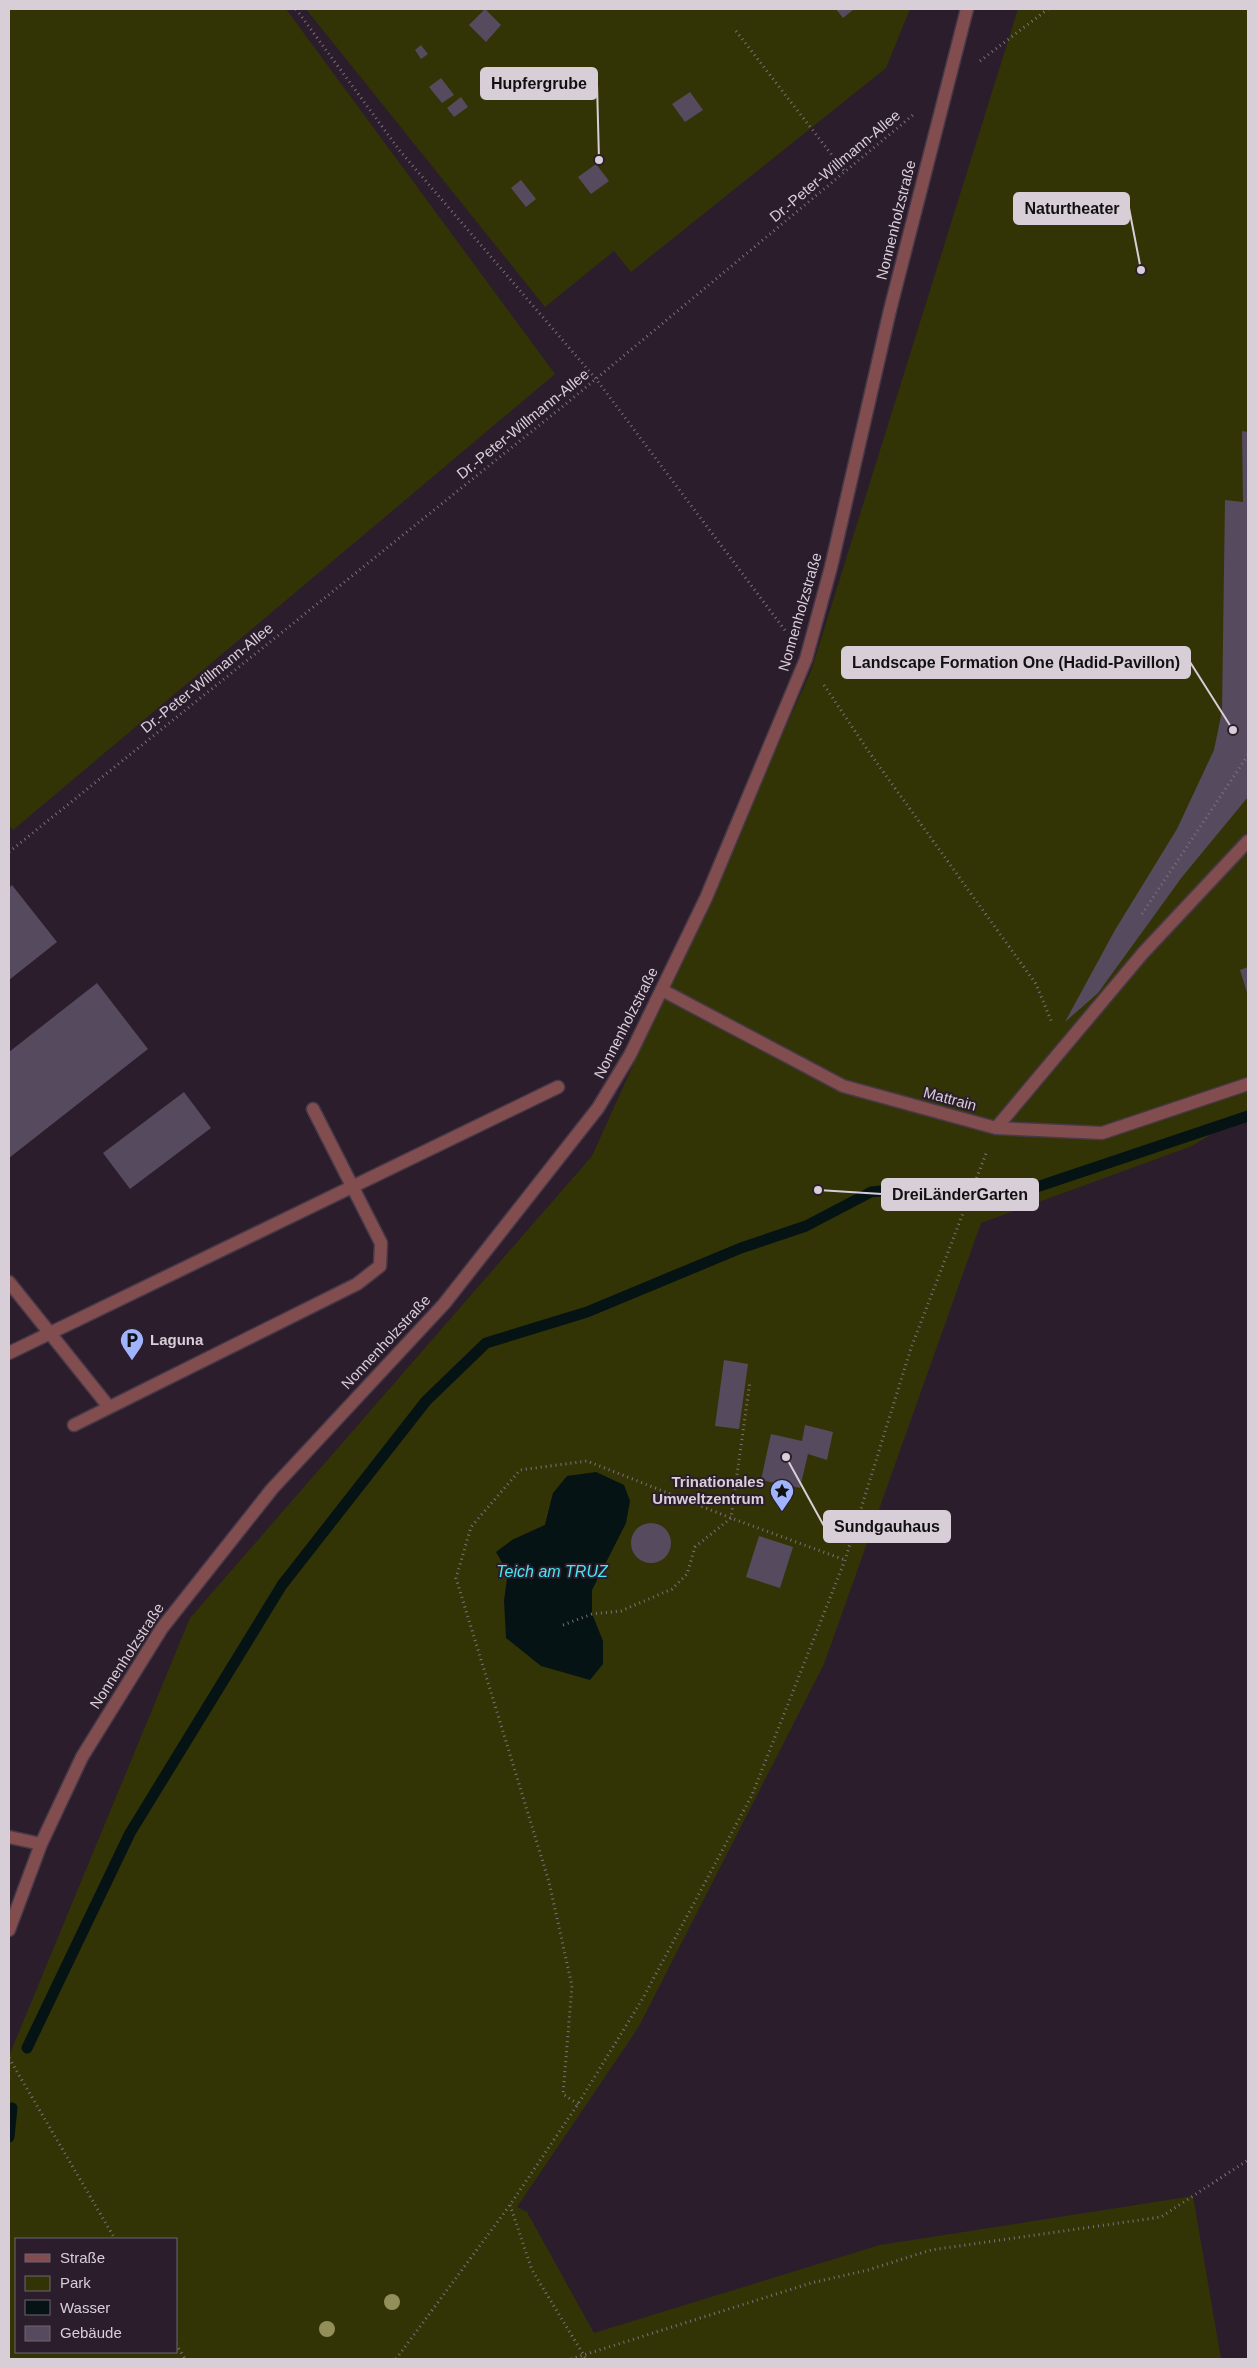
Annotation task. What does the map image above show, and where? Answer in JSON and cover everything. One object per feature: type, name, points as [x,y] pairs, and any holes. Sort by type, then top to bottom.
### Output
[{"type":"street","name":"Nonnenholzstraße","points":[[9,1930],[41,1844],[82,1757],[162,1628],[272,1488],[444,1304],[592,1116],[630,1055],[706,898],[806,658],[831,567],[890,310],[945,88],[967,9]]},
{"type":"street","points":[[996,1128],[1143,953],[1248,841]]},
{"type":"street","name":"Mattrain","points":[[662,990],[843,1086],[996,1128],[1102,1133],[1248,1084]]},
{"type":"street","points":[[9,1353],[558,1086]]},
{"type":"street","points":[[74,1424],[357,1284],[380,1266],[381,1243],[354,1186],[313,1108]]},
{"type":"street","points":[[9,1282],[109,1407]]},
{"type":"street","points":[[9,1837],[41,1844]]},
{"type":"path","points":[[296,9],[400,151],[596,379],[806,658],[869,752],[1036,984],[1063,1048]]},
{"type":"path","name":"Dr.-Peter-Willmann-Allee","points":[[9,852],[596,379],[945,88],[1048,9]]},
{"type":"path","points":[[736,31],[845,172]]},
{"type":"path","points":[[1139,918],[1248,754]]},
{"type":"path","points":[[396,2359],[510,2204],[578,2104],[643,1998],[752,1795],[845,1560],[911,1348],[996,1128]]},
{"type":"path","points":[[563,1625],[592,1614],[621,1611],[672,1589],[687,1574],[695,1546],[731,1518],[750,1381]]},
{"type":"path","points":[[578,2104],[563,2094],[572,1986],[551,1892],[456,1578],[471,1527],[520,1470],[587,1460],[731,1518],[845,1560]]},
{"type":"path","points":[[9,2058],[114,2238]]},
{"type":"path","points":[[571,2359],[811,2283],[868,2270],[931,2250],[1161,2217],[1248,2160]]},
{"type":"path","points":[[510,2204],[532,2270],[585,2354],[586,2359]]},
{"type":"path","points":[[178,2347],[186,2359]]},
{"type":"green space","points":[[9,9],[286,9],[555,374],[13,830],[9,825]]},
{"type":"green space","points":[[306,9],[910,9],[886,68],[631,272],[614,251],[545,307]]},
{"type":"green space","points":[[1018,9],[1248,9],[1248,1112],[1192,1146],[981,1223],[824,1664],[638,2028],[517,2207],[527,2212],[594,2333],[880,2245],[1193,2196],[1221,2359],[9,2359],[9,2056],[190,1618],[592,1156],[811,671]],"holes":[[[553,1493],[626,1523],[592,1589],[592,1614],[603,1641],[504,1601],[512,1540],[545,1525]]]},
{"type":"water","name":"Teich am TRUZ","points":[[596,1472],[624,1485],[630,1501],[626,1523],[592,1590],[592,1614],[603,1641],[603,1664],[590,1680],[541,1666],[506,1638],[504,1601],[508,1573],[496,1552],[512,1540],[545,1525],[553,1493],[567,1476]]},
{"type":"building","points":[[485,9],[501,25],[486,42],[469,25]]},
{"type":"building","points":[[836,9],[854,9],[843,18]]},
{"type":"building","points":[[421,45],[428,54],[421,59],[415,50]]},
{"type":"building","points":[[441,78],[454,95],[442,103],[429,87]]},
{"type":"building","points":[[690,92],[703,110],[685,122],[672,104]]},
{"type":"building","points":[[461,97],[468,107],[454,117],[447,108]]},
{"type":"building","points":[[596,164],[609,181],[591,194],[578,177]]},
{"type":"building","points":[[521,180],[536,199],[526,207],[511,188]]},
{"type":"building","points":[[1242,431],[1248,432],[1248,797],[1182,877],[1098,993],[1065,1022],[1115,930],[1177,829],[1214,750],[1222,711],[1225,500],[1243,502]]},
{"type":"building","points":[[12,885],[57,942],[9,980],[9,888]]},
{"type":"building","points":[[1248,967],[1248,996],[1240,970]]},
{"type":"building","points":[[97,983],[148,1049],[9,1158],[9,1052]]},
{"type":"building","points":[[184,1092],[211,1128],[130,1189],[103,1153]]},
{"type":"building","points":[[724,1360],[748,1364],[739,1429],[715,1426]]},
{"type":"building","points":[[805,1425],[833,1432],[827,1460],[808,1454],[800,1488],[761,1480],[771,1434],[802,1441]]},
{"type":"building","points":[[651,1523],[662,1526],[668,1532],[671,1543],[668,1554],[662,1560],[651,1563],[640,1560],[634,1554],[631,1543],[634,1532],[640,1526]]},
{"type":"building","points":[[759,1536],[793,1547],[780,1588],[746,1577]]},
{"type":"waterway","points":[[1010,1196],[1248,1116]]},
{"type":"waterway","points":[[27,2048],[130,1833],[282,1585],[426,1401],[486,1343],[587,1312],[741,1248],[806,1226],[871,1192],[948,1184]]},
{"type":"waterway","points":[[9,2137],[12,2108]]},
{"type":"place","name":"Hupfergrube","points":[[599,160]]},
{"type":"place","name":"Naturtheater","points":[[1141,270]]},
{"type":"place","name":"Landscape Formation One (Hadid-Pavillon)","points":[[1233,730]]},
{"type":"place","name":"DreiLänderGarten","points":[[818,1190]]},
{"type":"place","name":"Laguna","points":[[132,1361]]},
{"type":"place","name":"Sundgauhaus","points":[[786,1457]]},
{"type":"place","name":"Trinationales Umweltzentrum","points":[[782,1512]]}]
